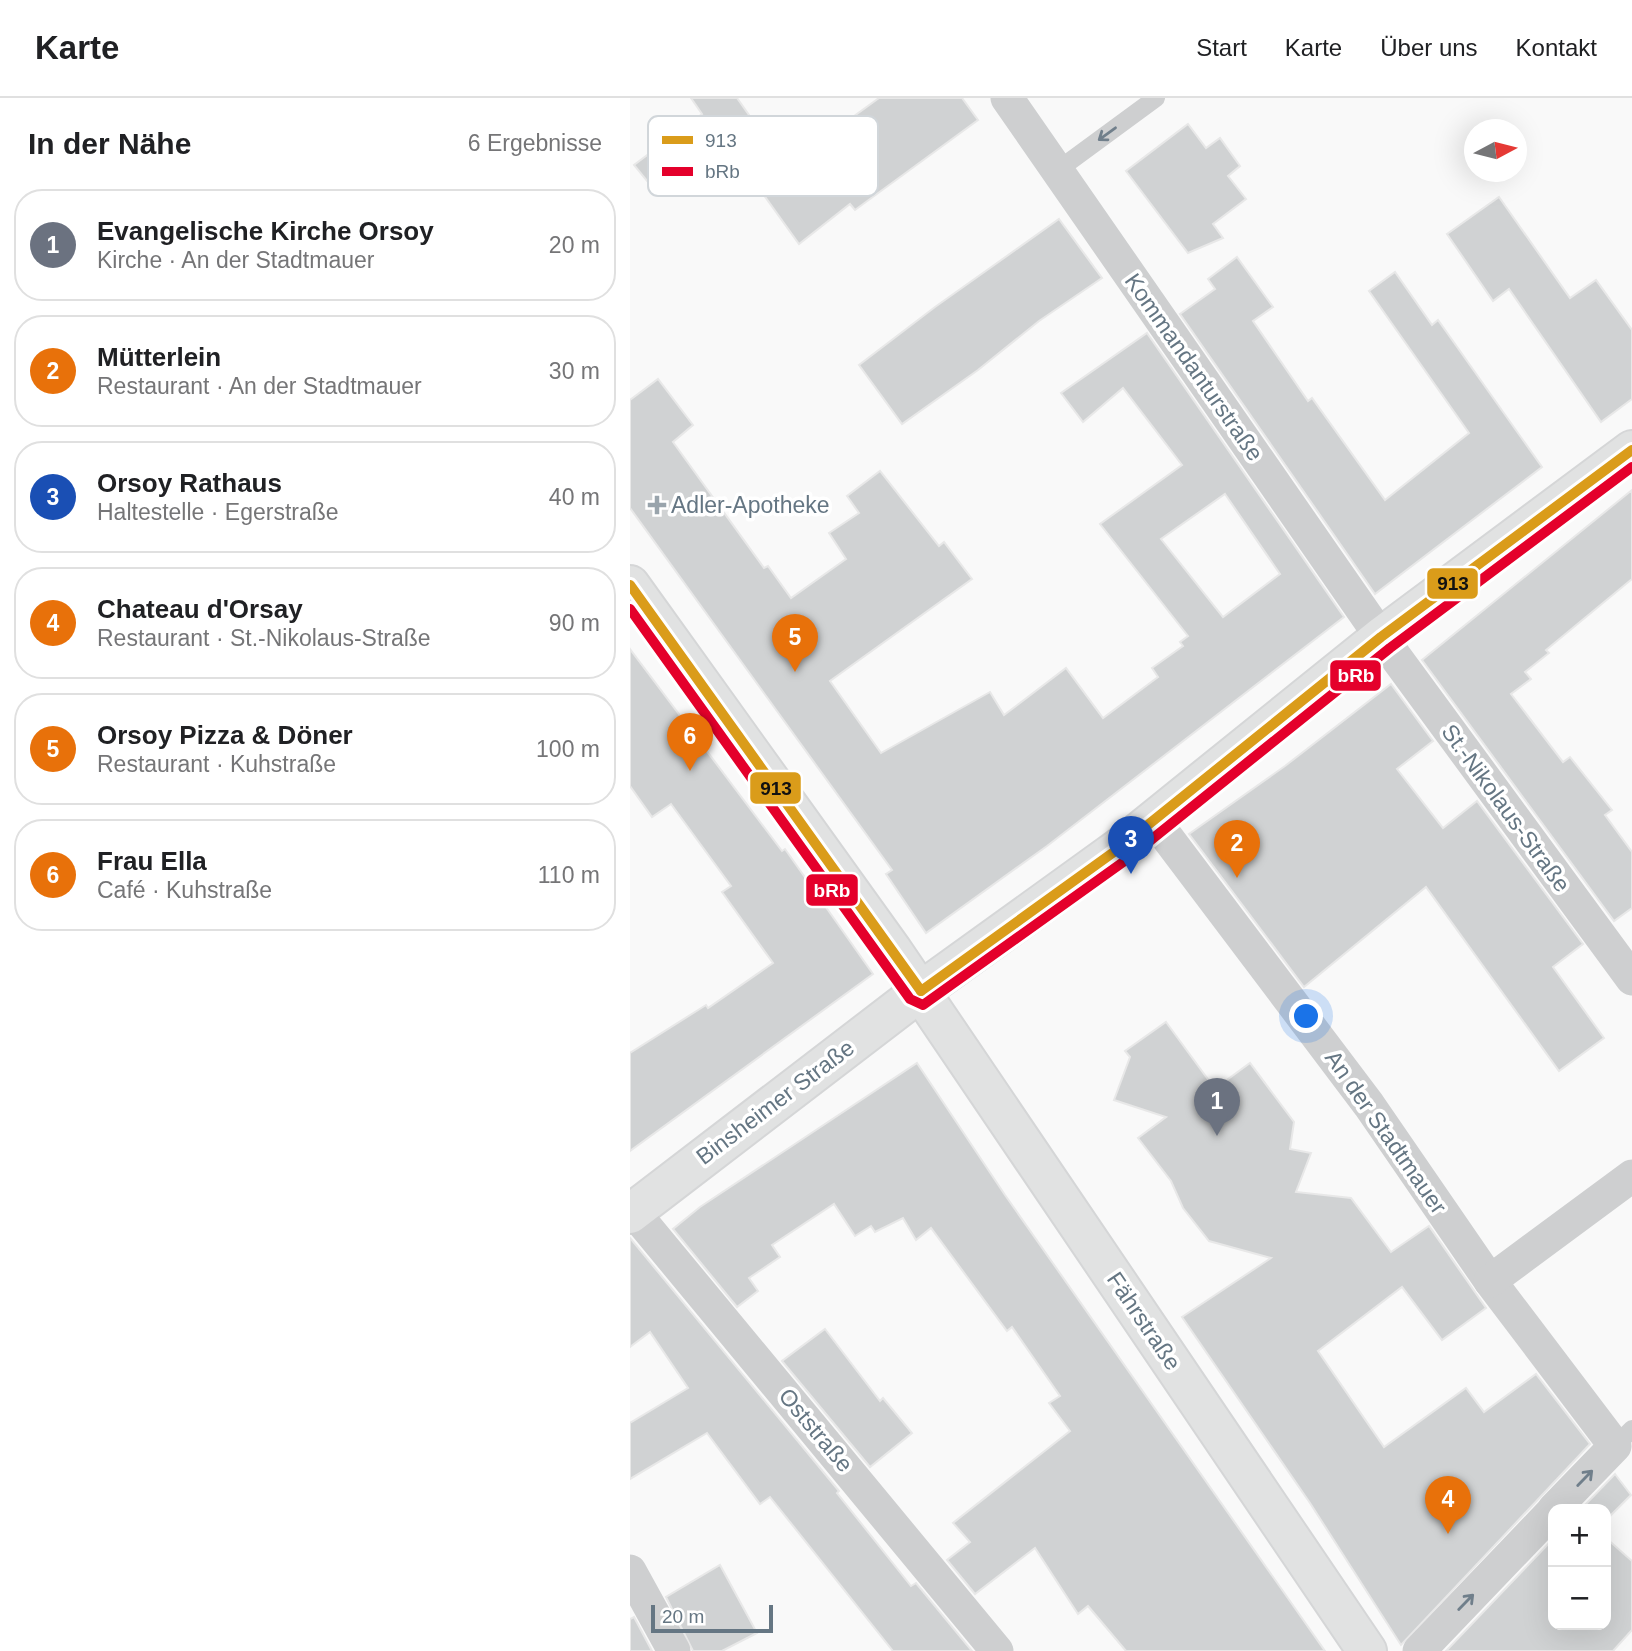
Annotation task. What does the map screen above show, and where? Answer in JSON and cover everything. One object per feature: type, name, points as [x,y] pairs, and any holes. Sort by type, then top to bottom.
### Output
[{"type":"main road","name":"Binsheimer Straße","points":[[632,1212],[921,991],[1154,820],[1381,637],[1632,450]]},
{"type":"main road","name":"Fährstraße","points":[[630,585],[921,991],[1367,1651]]},
{"type":"street","name":"Kommandanturstraße","points":[[1007,98],[1381,637]]},
{"type":"street","name":"St.-Nikolaus-Straße","points":[[1381,637],[1632,979]]},
{"type":"street","name":"An der Stadtmauer","points":[[1154,820],[1369,1105],[1490,1281],[1623,1438]]},
{"type":"street","points":[[1490,1281],[1632,1176]]},
{"type":"street","name":"Oststraße","points":[[632,1212],[997,1651]]},
{"type":"street","points":[[1560,1504],[1623,1438]]},
{"type":"street","points":[[1419,1651],[1548,1516]]},
{"type":"street","points":[[630,1571],[674,1651]]},
{"type":"lane","points":[[1058,170],[1156,98]]},
{"type":"building","points":[[691,98],[737,98],[750,116],[699,116],[702,114]]},
{"type":"building","points":[[879,98],[962,98],[978,120],[878,193],[878,116],[854,116]]},
{"type":"building","points":[[1188,124],[1206,148],[1220,138],[1240,166],[1228,176],[1246,199],[1213,224],[1223,238],[1188,253],[1126,171]]},
{"type":"building","points":[[648,154],[648,182],[634,165]]},
{"type":"building","points":[[765,196],[874,196],[855,210],[850,204],[799,244]]},
{"type":"building","points":[[1499,197],[1570,298],[1596,280],[1632,330],[1632,399],[1601,422],[1509,289],[1493,301],[1447,234]]},
{"type":"building","points":[[1059,219],[1102,278],[1039,321],[978,370],[902,424],[859,365]]},
{"type":"building","points":[[1237,257],[1273,307],[1253,321],[1308,401],[1312,398],[1385,500],[1469,433],[1369,291],[1395,272],[1432,325],[1438,320],[1542,467],[1375,594],[1180,314],[1215,289],[1208,279]]},
{"type":"building","points":[[1147,333],[1344,617],[1047,846],[926,933],[886,874],[892,870],[630,508],[630,400],[658,379],[693,425],[673,442],[764,568],[768,566],[791,598],[846,559],[829,533],[859,513],[847,496],[880,471],[939,546],[944,542],[972,579],[830,681],[881,753],[990,692],[1004,715],[1066,668],[1103,718],[1158,677],[1152,668],[1183,646],[1180,642],[1188,636],[1100,524],[1182,465],[1123,388],[1083,422],[1061,393]],"holes":[[[1225,494],[1280,574],[1223,617],[1161,539]]]},
{"type":"building","points":[[1632,490],[1632,579],[1546,650],[1549,653],[1525,672],[1531,679],[1511,694],[1563,762],[1570,757],[1612,810],[1605,815],[1632,852],[1632,908],[1614,921],[1422,660]]},
{"type":"building","points":[[630,649],[782,851],[785,849],[873,974],[630,1151],[630,1053],[706,1005],[708,1008],[773,963],[722,892],[731,886],[671,804],[652,817],[630,786]]},
{"type":"building","points":[[1391,684],[1433,741],[1397,769],[1443,828],[1477,801],[1583,944],[1553,967],[1604,1038],[1559,1071],[1426,887],[1304,987],[1189,834],[1285,766]]},
{"type":"building","points":[[1166,1022],[1221,1097],[1220,1085],[1250,1063],[1294,1122],[1290,1149],[1311,1153],[1296,1192],[1351,1198],[1391,1252],[1429,1226],[1486,1308],[1442,1340],[1402,1287],[1318,1351],[1384,1447],[1466,1388],[1484,1412],[1536,1374],[1590,1444],[1401,1645],[1310,1503],[1182,1317],[1271,1258],[1209,1241],[1183,1208],[1171,1181],[1138,1138],[1166,1117],[1114,1100],[1130,1057],[1125,1051]]},
{"type":"building","points":[[917,1063],[1005,1195],[1325,1651],[1126,1651],[1088,1606],[1078,1614],[1035,1548],[975,1594],[947,1560],[970,1542],[953,1523],[1070,1431],[1049,1403],[1060,1396],[1012,1327],[1007,1331],[931,1228],[916,1240],[903,1218],[875,1232],[871,1226],[855,1236],[834,1204],[772,1245],[780,1257],[749,1278],[758,1291],[737,1307],[673,1229],[700,1207]]},
{"type":"building","points":[[630,1238],[839,1491],[837,1493],[911,1586],[916,1583],[972,1651],[893,1651],[770,1497],[760,1504],[707,1433],[630,1479],[630,1423],[688,1388],[650,1332],[630,1347]]},
{"type":"building","points":[[825,1329],[880,1401],[883,1398],[912,1433],[870,1467],[782,1361]]},
{"type":"building","points":[[1615,1474],[1631,1495],[1611,1515],[1611,1504],[1586,1504]]},
{"type":"building","points":[[1611,1542],[1632,1561],[1632,1630],[1613,1651],[1446,1651],[1548,1544],[1548,1630],[1611,1630]]},
{"type":"building","points":[[720,1565],[757,1633],[722,1651],[693,1651],[666,1597]]},
{"type":"building","points":[[634,1617],[652,1651],[630,1651],[630,1619]]},
{"type":"transit line","name":"913","points":[[921,991],[1118,849],[1381,637],[1632,450]]},
{"type":"transit line","name":"bRb","points":[[630,609],[910,999],[923,1005],[1126,860],[1390,648],[1632,467]]},
{"type":"transit line","name":"913","points":[[630,585],[921,991]]},
{"type":"place","name":"Adler-Apotheke","points":[[657,505]]},
{"type":"place","name":"Orsoy Pizza & Döner","points":[[795,672]]},
{"type":"place","name":"Frau Ella","points":[[690,771]]},
{"type":"place","name":"Orsoy Rathaus","points":[[1131,874]]},
{"type":"place","name":"Mütterlein","points":[[1237,878]]},
{"type":"place","name":"Evangelische Kirche Orsoy","points":[[1217,1136]]},
{"type":"place","name":"Chateau d'Orsay","points":[[1448,1534]]}]
